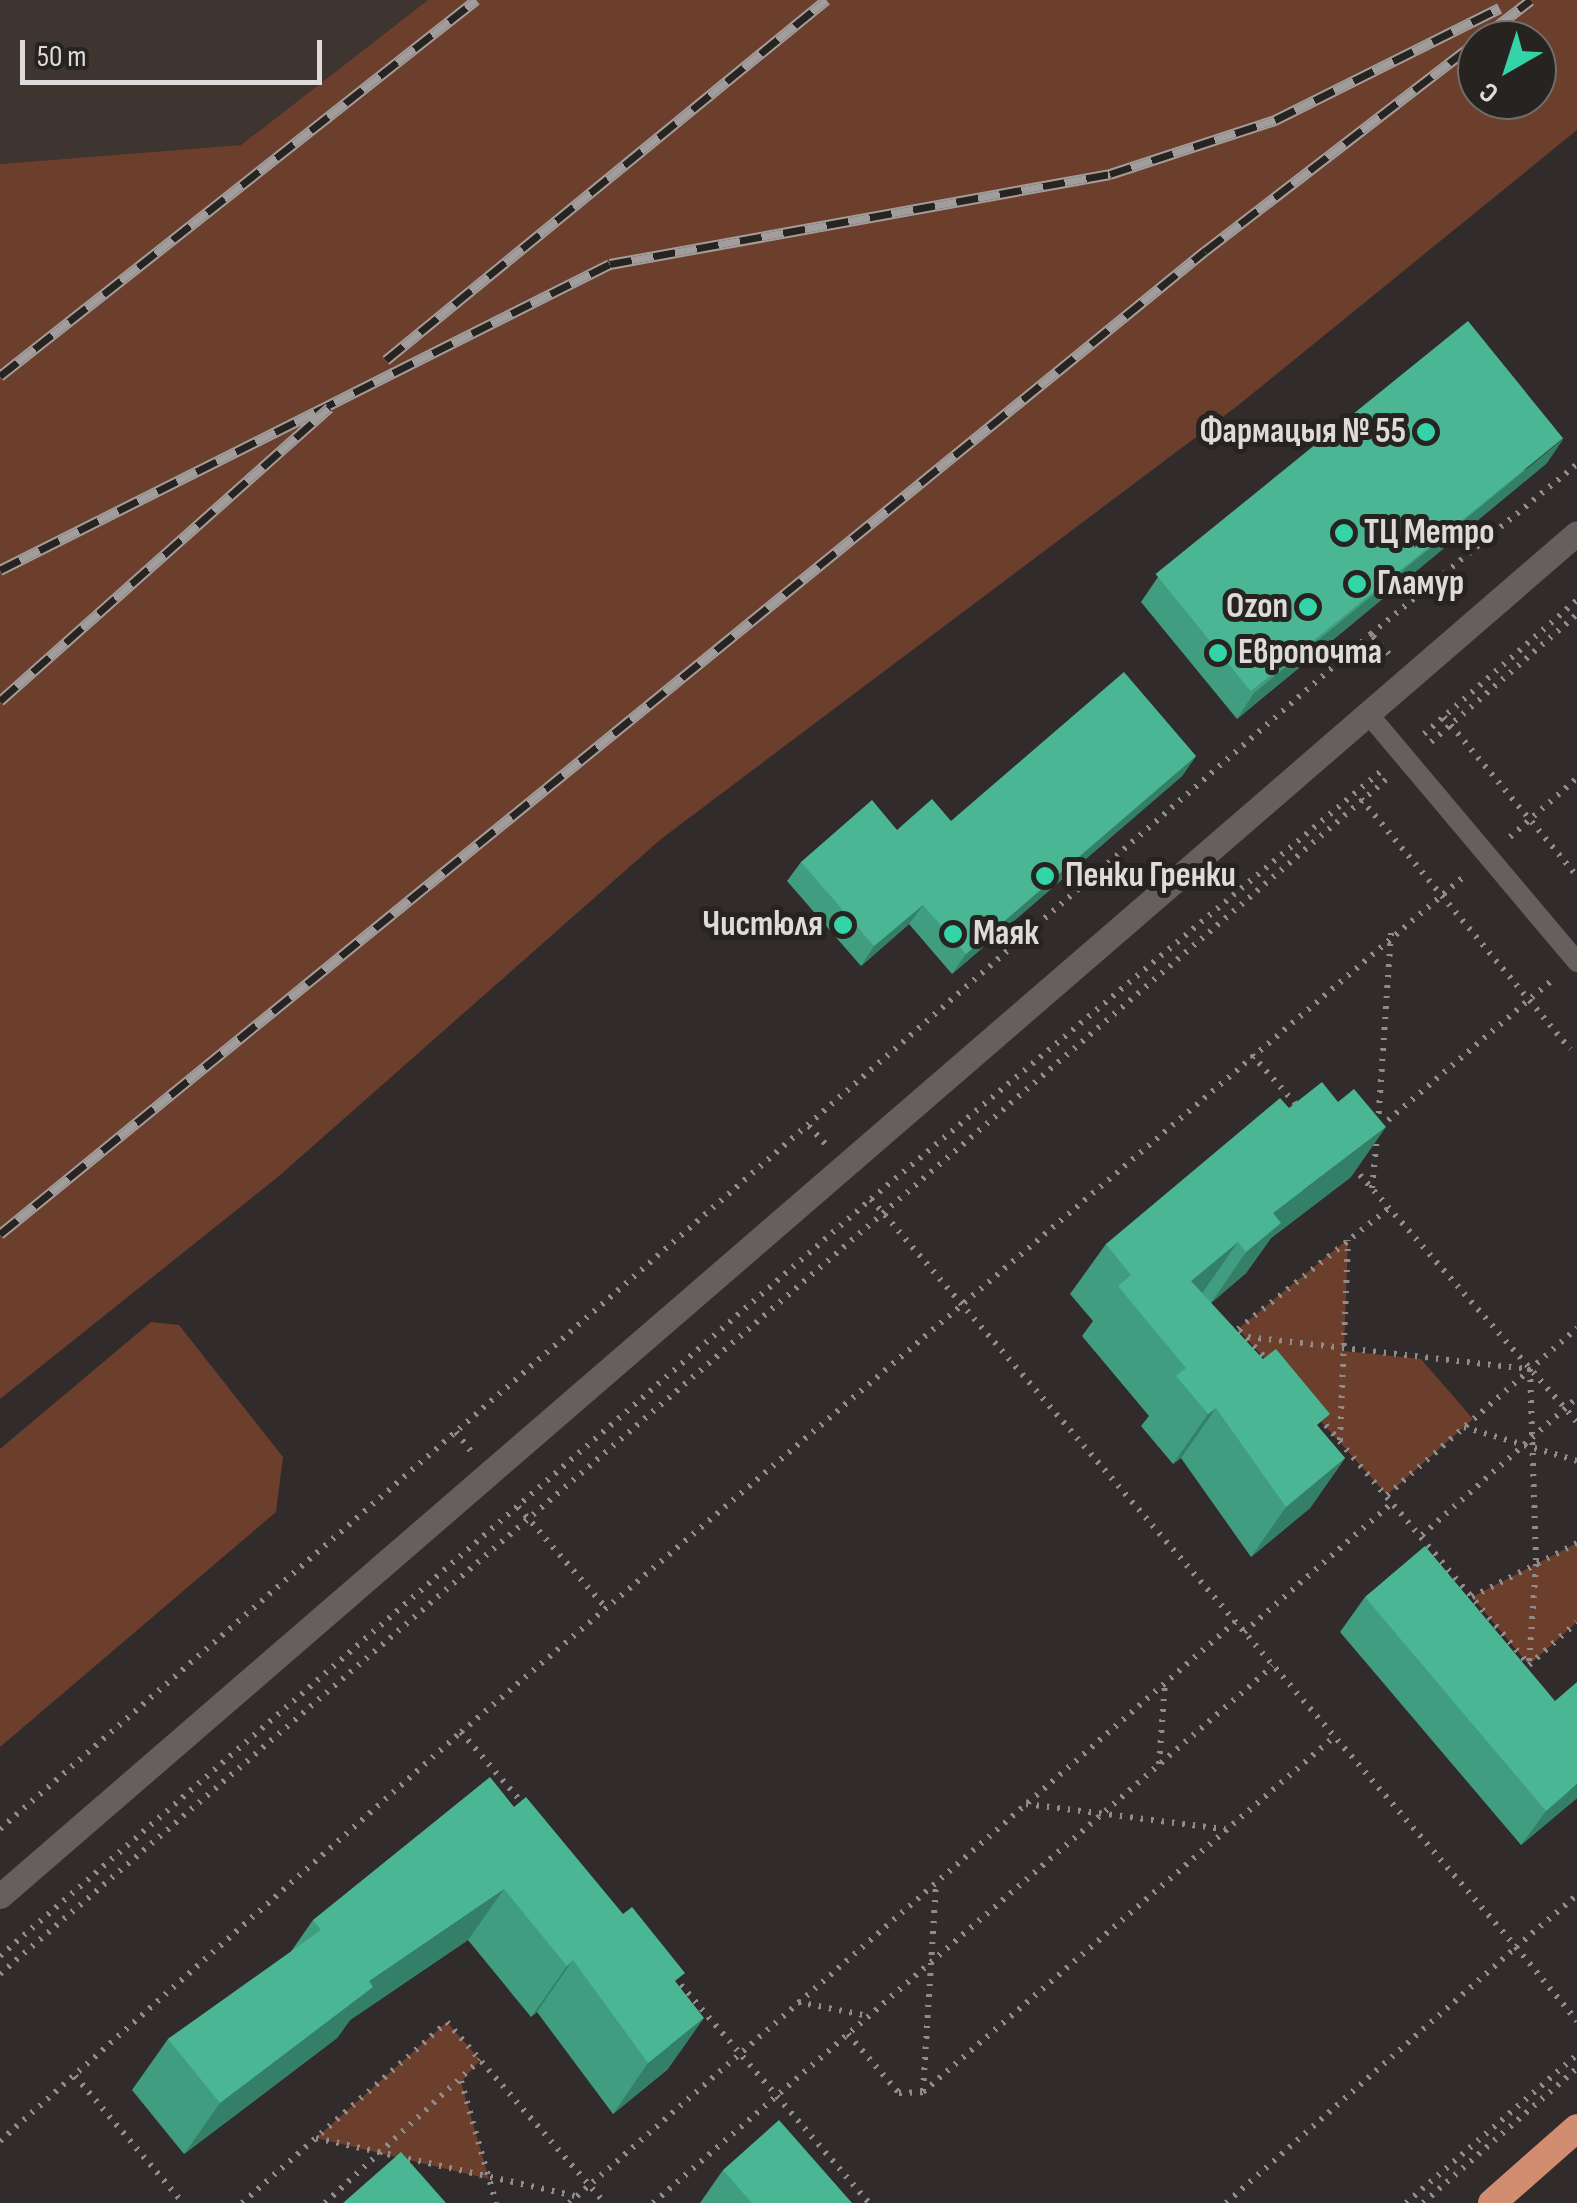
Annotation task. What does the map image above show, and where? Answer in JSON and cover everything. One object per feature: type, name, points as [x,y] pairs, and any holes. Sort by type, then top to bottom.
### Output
[{"type":"highway","points":[[1492,2203],[1577,2128]]},
{"type":"street","points":[[0,1896],[1577,534]]},
{"type":"lane","points":[[1370,716],[1576,961]]},
{"type":"path","points":[[0,1829],[1371,634],[1577,464]]},
{"type":"path","points":[[0,1974],[880,1208],[1361,800],[1444,717],[1577,600]]},
{"type":"path","points":[[0,1956],[871,1199],[1450,724],[1577,614]]},
{"type":"path","points":[[1371,634],[1389,654]]},
{"type":"path","points":[[1444,717],[1577,876]]},
{"type":"path","points":[[0,2140],[461,1732],[1252,1055],[1391,931],[1488,858],[1575,782]]},
{"type":"path","points":[[1361,800],[1570,1049]]},
{"type":"path","points":[[1372,1188],[1391,931]]},
{"type":"path","points":[[1378,1128],[1576,961]]},
{"type":"path","points":[[1252,1055],[1305,1114]]},
{"type":"path","points":[[809,1126],[826,1144]]},
{"type":"path","points":[[1345,1158],[1577,1422]]},
{"type":"path","points":[[871,1199],[1577,2020]]},
{"type":"path","points":[[1273,1367],[1238,1329],[1388,1208]]},
{"type":"path","points":[[1340,1440],[1348,1239]]},
{"type":"path","points":[[1244,1632],[1577,1328]]},
{"type":"path","points":[[1246,1337],[1530,1369]]},
{"type":"path","points":[[1529,1665],[1536,1564],[1530,1369]]},
{"type":"path","points":[[1422,1535],[1577,1398]]},
{"type":"path","points":[[1313,1411],[1529,1665]]},
{"type":"path","points":[[1464,1428],[1577,1462]]},
{"type":"path","points":[[456,1432],[474,1454]]},
{"type":"path","points":[[518,1507],[606,1608]]},
{"type":"path","points":[[1472,1597],[1577,1544]]},
{"type":"path","points":[[568,2203],[1235,1622]]},
{"type":"path","points":[[1529,1665],[1577,1622]]},
{"type":"path","points":[[653,2203],[1274,1666]]},
{"type":"path","points":[[1159,1765],[1166,1682]]},
{"type":"path","points":[[461,1732],[537,1820]]},
{"type":"path","points":[[848,2034],[899,2093],[923,2092],[1334,1736]]},
{"type":"path","points":[[1026,1804],[1226,1830]]},
{"type":"path","points":[[923,2092],[936,1882]]},
{"type":"path","points":[[1226,2203],[1577,1894]]},
{"type":"path","points":[[664,1966],[869,2203]]},
{"type":"path","points":[[798,2002],[869,2016]]},
{"type":"path","points":[[242,2203],[447,2022],[605,2203]]},
{"type":"path","points":[[1406,2203],[1577,2055]]},
{"type":"path","points":[[325,2203],[480,2060]]},
{"type":"path","points":[[1423,2203],[1577,2068]]},
{"type":"path","points":[[74,2076],[183,2203]]},
{"type":"path","points":[[461,2081],[496,2203]]},
{"type":"path","points":[[316,2138],[375,2158],[576,2196]]},
{"type":"shaded area","points":[[0,0],[428,0],[241,145],[0,164]]},
{"type":"shaded area","points":[[428,0],[1577,0],[1577,130],[1236,407],[661,839],[279,1176],[0,1399],[0,164],[241,145]]},
{"type":"shaded area","points":[[1348,1239],[1344,1351],[1421,1359],[1473,1419],[1387,1495],[1238,1329]]},
{"type":"shaded area","points":[[151,1322],[179,1325],[283,1457],[276,1512],[0,1747],[0,1449]]},
{"type":"shaded area","points":[[1577,1543],[1577,1622],[1529,1665],[1472,1597]]},
{"type":"shaded area","points":[[447,2022],[480,2060],[461,2082],[489,2179],[316,2138]]},
{"type":"building","name":"ТЦ Метро","points":[[1468,321],[1563,438],[1251,691],[1156,574]]},
{"type":"building","points":[[1124,672],[1196,756],[966,954],[923,905],[874,946],[801,862],[872,800],[897,830],[932,799],[951,821]]},
{"type":"building","points":[[1322,1082],[1338,1102],[1354,1089],[1386,1127],[1273,1213],[1281,1223],[1246,1252],[1238,1242],[1191,1281],[1263,1359],[1276,1349],[1330,1414],[1317,1425],[1345,1458],[1286,1507],[1216,1408],[1208,1414],[1176,1376],[1186,1368],[1118,1286],[1131,1275],[1106,1244],[1280,1098],[1289,1108]]},
{"type":"building","points":[[1425,1546],[1555,1701],[1577,1682],[1577,1784],[1546,1811],[1365,1597]]},
{"type":"building","points":[[490,1777],[514,1807],[526,1797],[623,1914],[632,1907],[685,1973],[675,1981],[704,2018],[648,2063],[573,1960],[567,1966],[504,1889],[369,1981],[373,1987],[220,2103],[168,2039],[321,1930],[313,1920]]},
{"type":"building","points":[[779,2120],[852,2203],[752,2203],[723,2170]]},
{"type":"building","points":[[401,2152],[446,2203],[343,2203]]},
{"type":"railway","points":[[0,376],[476,0]]},
{"type":"railway","points":[[386,360],[826,0]]},
{"type":"railway","points":[[0,1234],[1205,251],[1531,0]]},
{"type":"railway","points":[[0,570],[610,264],[1110,174],[1275,120],[1500,8]]},
{"type":"railway","points":[[0,701],[329,408]]},
{"type":"place","name":"Фармацыя № 55","points":[[1426,432]]},
{"type":"place","name":"ТЦ Метро","points":[[1344,533]]},
{"type":"place","name":"Гламур","points":[[1357,584]]},
{"type":"place","name":"Ozon","points":[[1308,607]]},
{"type":"place","name":"Европочта","points":[[1218,653]]},
{"type":"place","name":"Пенки Гренки","points":[[1045,876]]},
{"type":"place","name":"Чистюля","points":[[843,925]]},
{"type":"place","name":"Маяк","points":[[953,934]]}]
